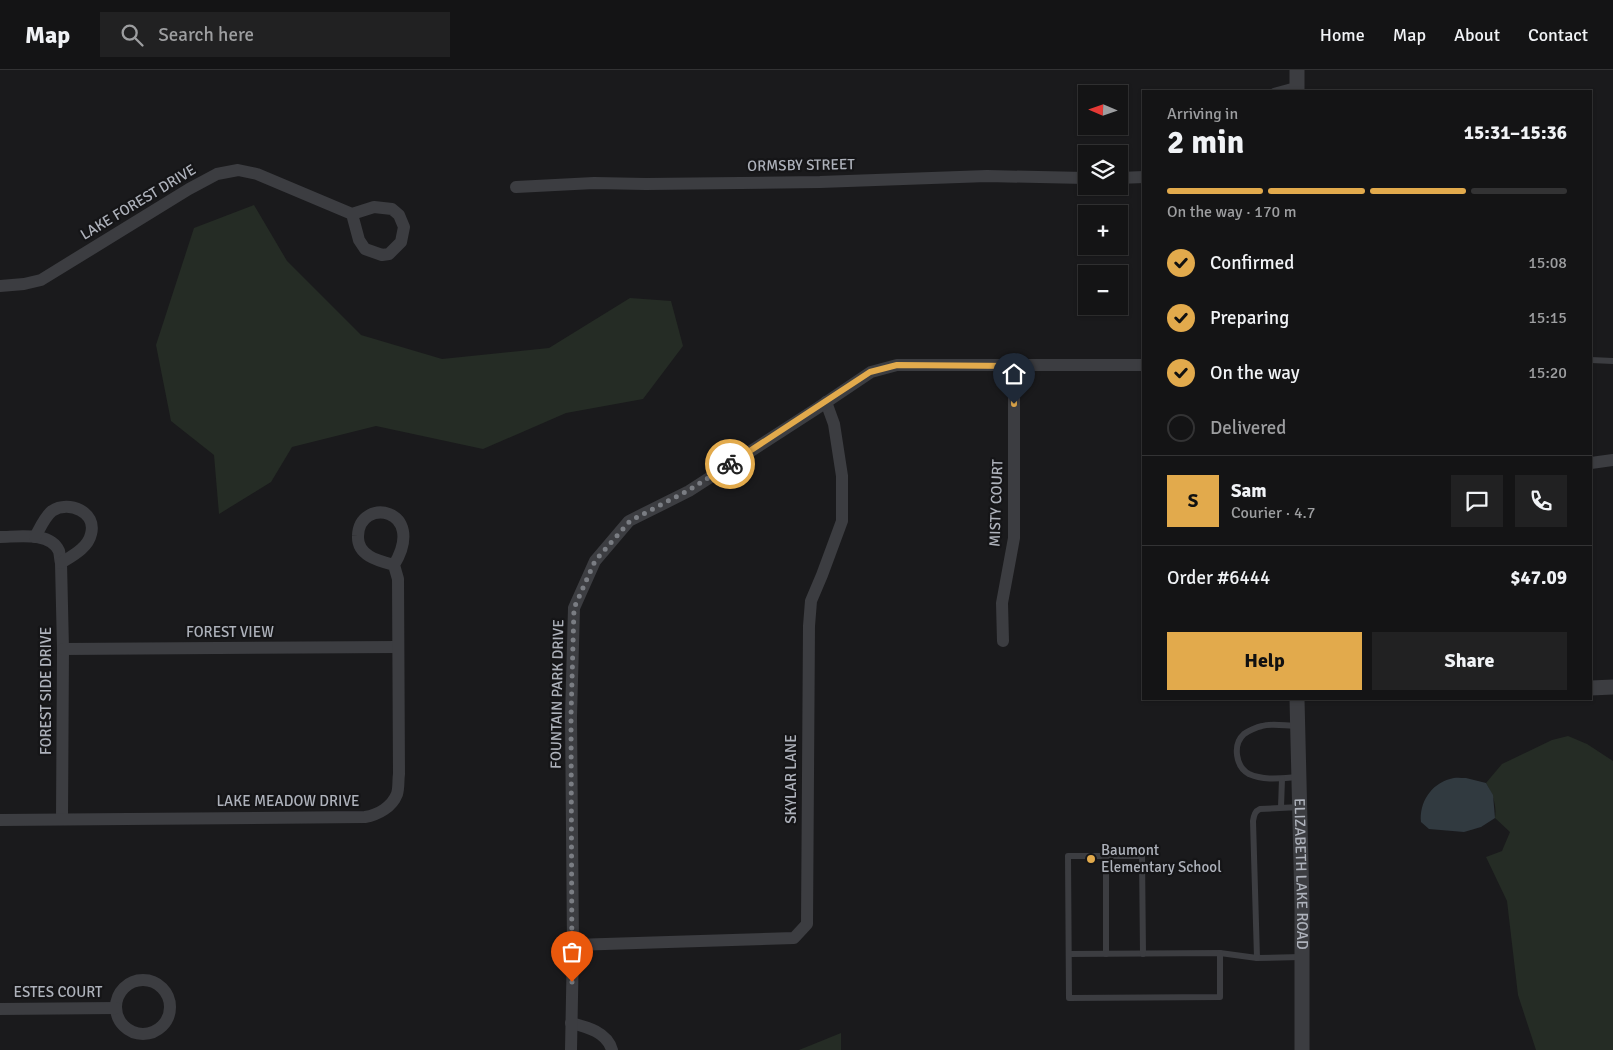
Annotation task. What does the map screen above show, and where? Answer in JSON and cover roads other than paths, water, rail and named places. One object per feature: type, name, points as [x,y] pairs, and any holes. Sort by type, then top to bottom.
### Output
[{"type":"street","name":"LAKE FOREST DRIVE","points":[[0,286],[41,280],[190,188],[217,174],[238,170],[257,174],[352,214]]},
{"type":"street","name":"ORMSBY STREET","points":[[516,187],[594,183],[820,182],[987,176],[1078,178]]},
{"type":"street","points":[[1128,178],[1142,177]]},
{"type":"street","points":[[374,207],[392,209],[399,215],[404,227],[401,242],[389,254],[382,255],[365,249],[359,240],[352,214],[374,207]]},
{"type":"street","name":"FOUNTAIN PARK DRIVE","points":[[571,1050],[573,945],[571,716],[574,608],[595,561],[630,521],[689,490],[870,372],[897,365],[1142,365]]},
{"type":"street","name":"MISTY COURT","points":[[1003,641],[1002,603],[1014,538],[1014,366]]},
{"type":"street","name":"SKYLAR LANE","points":[[573,945],[794,938],[806,924],[809,626],[811,601],[842,521],[842,476],[834,424],[826,402]]},
{"type":"street","points":[[1592,463],[1613,460]]},
{"type":"street","points":[[35,537],[50,512],[61,507],[72,506],[84,511],[91,522],[92,534],[83,549],[61,563]]},
{"type":"street","name":"FOREST SIDE DRIVE","points":[[0,537],[35,537],[48,540],[58,550],[61,563],[63,649],[62,819]]},
{"type":"street","name":"LAKE MEADOW DRIVE","points":[[0,820],[365,818],[373,816],[388,807],[397,794],[398,774],[398,579],[394,565]]},
{"type":"street","name":"FOREST VIEW","points":[[63,649],[398,647]]},
{"type":"street","points":[[1592,688],[1613,687]]},
{"type":"street","name":"ELIZABETH LAKE ROAD","points":[[1298,700],[1302,1050]]},
{"type":"street","name":"ESTES COURT","points":[[142,980],[151,981],[165,991],[169,998],[170,1007],[165,1023],[159,1029],[143,1034],[128,1029],[122,1024],[116,1008],[121,992],[134,982],[142,980]]},
{"type":"street","name":"ESTES COURT","points":[[0,1009],[116,1008]]},
{"type":"street","points":[[571,1023],[598,1033],[610,1043],[612,1050]]},
{"type":"lane","points":[[1277,90],[1297,82]]},
{"type":"lane","points":[[1592,360],[1613,361]]},
{"type":"lane","points":[[1298,726],[1262,726],[1244,734],[1238,743],[1237,755],[1241,768],[1249,774],[1282,779],[1299,777]]},
{"type":"lane","points":[[1281,807],[1282,779]]},
{"type":"lane","points":[[1257,958],[1254,814],[1260,808],[1300,807]]},
{"type":"lane","points":[[1143,954],[1142,856],[1068,856],[1069,998],[1220,997],[1220,952]]},
{"type":"lane","points":[[1106,856],[1106,954]]},
{"type":"lane","points":[[1069,954],[1220,952],[1257,958],[1302,957]]},
{"type":"place","name":"Baumont Elementary School","points":[[1091,859]]}]
